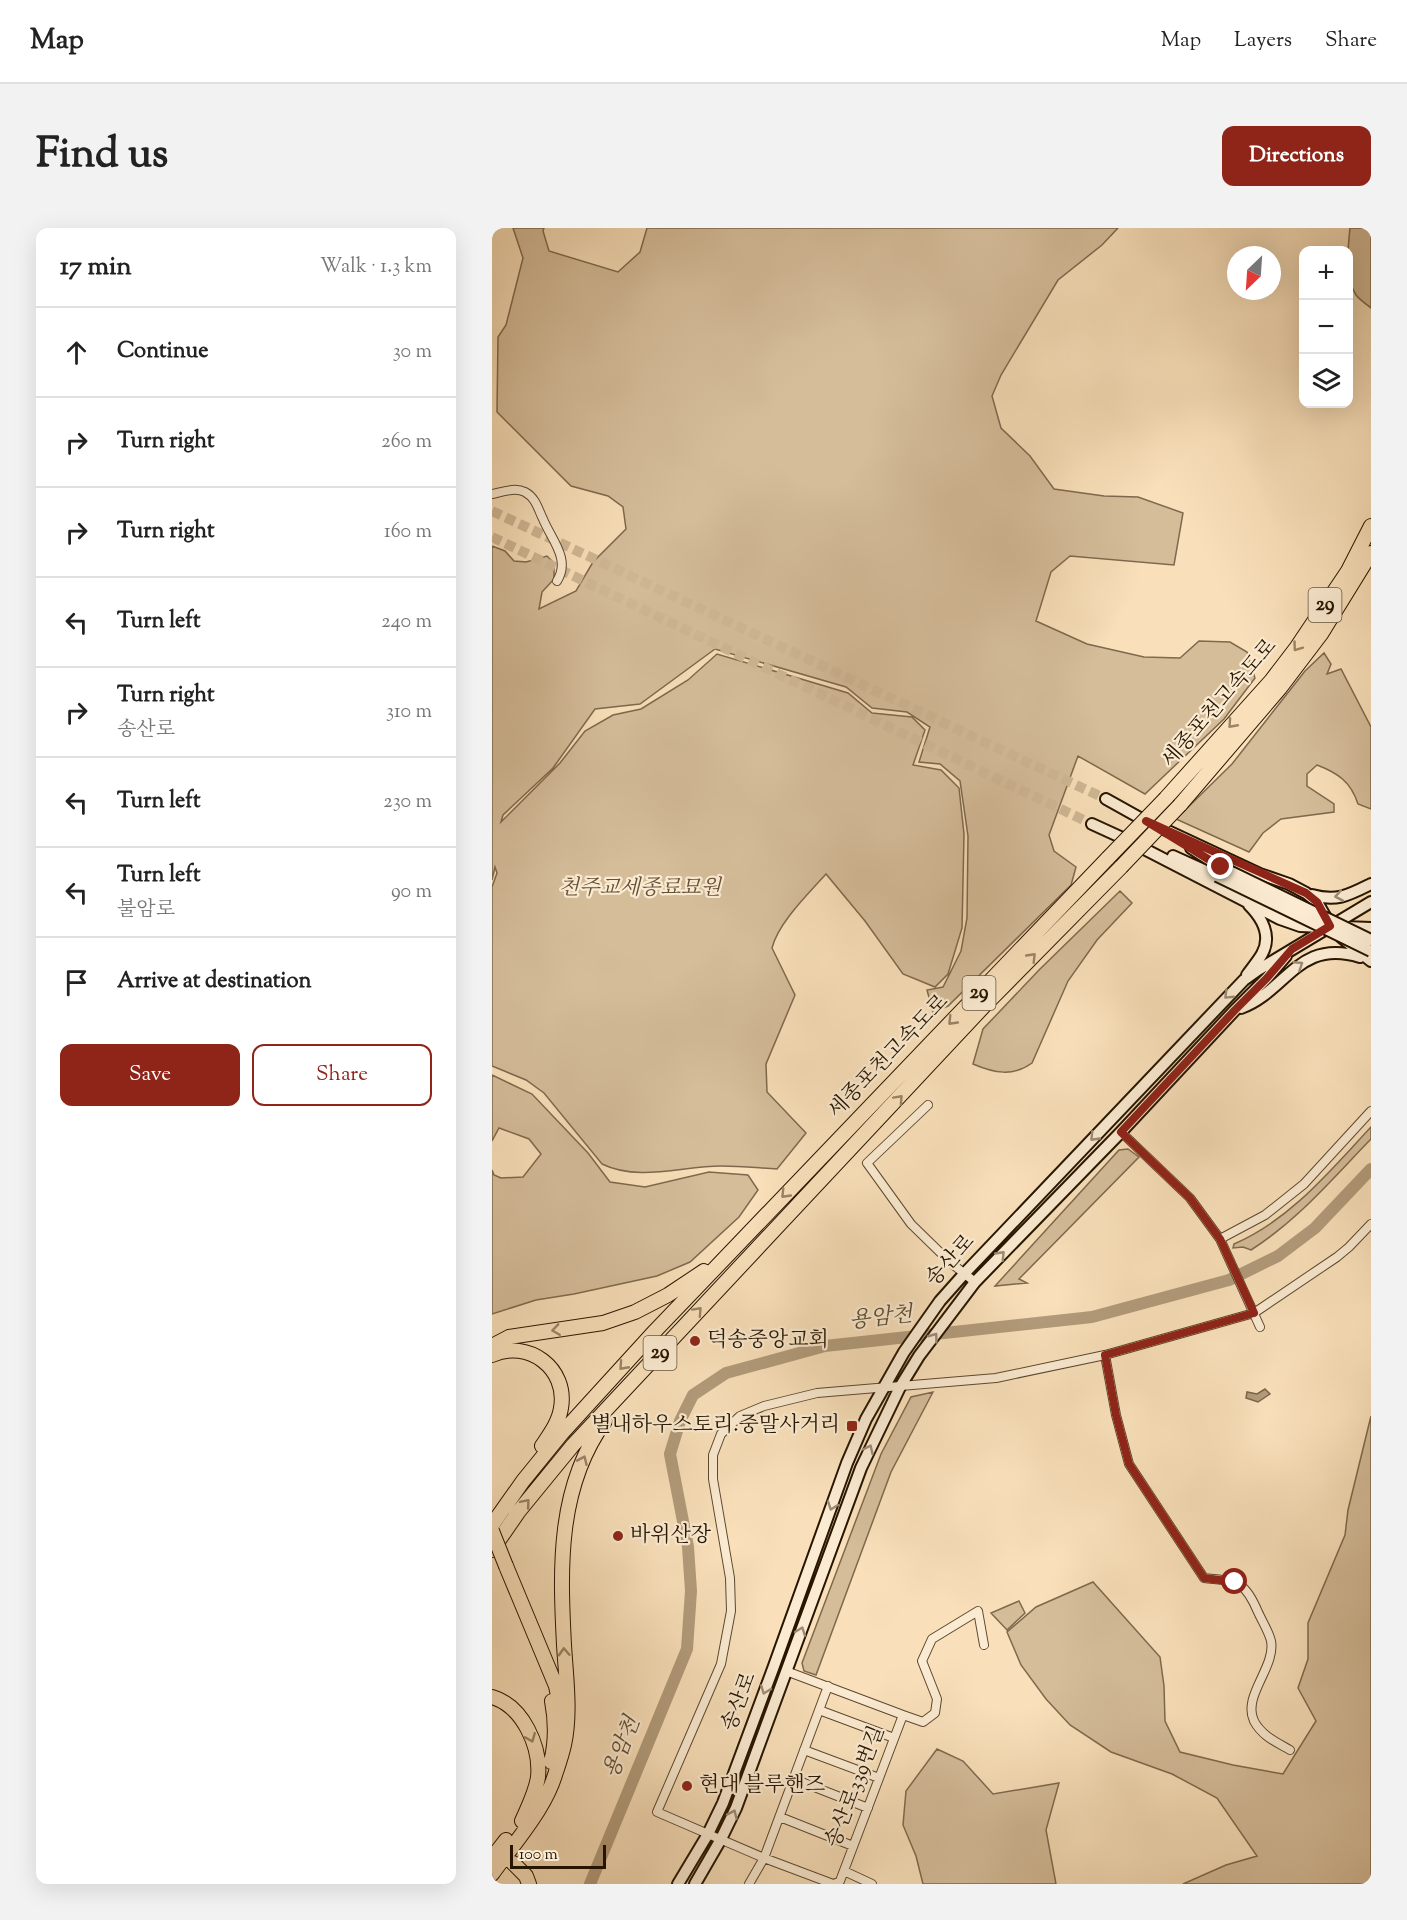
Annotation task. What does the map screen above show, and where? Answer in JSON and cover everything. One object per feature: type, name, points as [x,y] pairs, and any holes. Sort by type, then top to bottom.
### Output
[{"type":"highway","name":"세종포천고속도로","points":[[492,1551],[519,1511],[573,1445],[984,1006],[1180,805],[1276,684],[1297,647],[1348,571],[1371,526]]},
{"type":"highway","name":"세종포천고속도로","points":[[492,1525],[523,1481],[562,1433],[723,1259],[1276,684],[1321,634],[1371,553]]},
{"type":"highway","points":[[492,1346],[509,1337],[603,1323],[635,1312],[668,1295],[723,1259]]},
{"type":"highway","points":[[492,1354],[510,1349],[528,1352],[544,1361],[555,1373],[559,1382],[562,1406],[558,1418],[523,1481]]},
{"type":"highway","points":[[492,1874],[539,1808],[556,1772],[564,1745],[568,1707],[562,1603],[564,1526],[576,1476],[586,1454],[600,1427],[637,1377]]},
{"type":"highway","points":[[492,1531],[503,1570],[550,1689],[555,1715],[555,1748],[545,1782],[534,1804],[492,1858]]},
{"type":"highway","points":[[492,1551],[503,1570],[556,1686],[561,1712],[561,1742],[556,1772]]},
{"type":"highway","points":[[492,1697],[501,1700],[515,1711],[527,1728],[536,1750],[538,1777],[522,1821]]},
{"type":"highway","points":[[513,1863],[526,1876],[529,1884]]},
{"type":"street","points":[[492,494],[508,490],[522,490],[538,505],[543,522],[559,549],[562,573],[556,580]]},
{"type":"street","points":[[1106,799],[1146,821],[1306,893],[1324,898],[1344,897],[1371,884]]},
{"type":"street","points":[[1146,821],[1219,871],[1370,957]]},
{"type":"street","points":[[1092,825],[1300,927],[1371,928]]},
{"type":"street","points":[[1122,838],[1219,871],[1371,940]]},
{"type":"street","points":[[1306,893],[1317,902],[1330,926],[1345,942],[1370,957]]},
{"type":"street","points":[[1242,899],[1262,920],[1266,938],[1262,954],[1244,980]]},
{"type":"street","name":"송산로","points":[[678,1884],[708,1834],[723,1803],[847,1463],[866,1419],[904,1352],[940,1301],[964,1274],[1244,980],[1370,902]]},
{"type":"street","name":"송산로","points":[[695,1884],[736,1808],[861,1468],[900,1387],[919,1356],[975,1282],[1121,1132],[1292,949]]},
{"type":"street","points":[[1235,1010],[1254,1003],[1293,968],[1314,956],[1335,953],[1370,957]]},
{"type":"street","points":[[928,1105],[867,1163],[911,1224],[975,1282]]},
{"type":"street","points":[[1220,1239],[1264,1215],[1304,1184],[1371,1111]]},
{"type":"street","points":[[1121,1132],[1190,1198],[1220,1239],[1260,1327]]},
{"type":"street","points":[[883,1388],[996,1378],[1105,1355],[1254,1313],[1337,1257],[1371,1224]]},
{"type":"street","points":[[1105,1355],[1116,1415],[1129,1464],[1204,1578],[1235,1582],[1251,1596],[1271,1642],[1270,1658],[1251,1706],[1254,1720],[1265,1736],[1290,1750]]},
{"type":"street","name":"송산로339번길","points":[[786,1671],[903,1715],[840,1881],[834,1884],[764,1858],[657,1812],[721,1664],[731,1611],[730,1578],[713,1479],[713,1455],[722,1434],[740,1416],[764,1406],[817,1393],[883,1388]]},
{"type":"street","points":[[903,1715],[923,1722],[935,1713],[937,1699],[922,1661],[932,1639],[978,1611],[984,1645]]},
{"type":"street","points":[[749,1884],[764,1858],[828,1686]]},
{"type":"street","points":[[819,1710],[894,1738]]},
{"type":"street","points":[[804,1750],[879,1778]]},
{"type":"street","points":[[794,1779],[867,1808]]},
{"type":"street","points":[[780,1817],[853,1846]]},
{"type":"street","points":[[843,1871],[872,1884]]},
{"type":"green space","name":"천주교세종료묘원","points":[[513,228],[544,228],[549,251],[618,272],[640,252],[647,228],[1118,228],[1102,245],[1058,280],[1001,375],[992,396],[1001,428],[1030,456],[1054,489],[1104,496],[1138,497],[1183,513],[1174,565],[1070,556],[1051,572],[1036,621],[1087,644],[1144,657],[1180,658],[1199,641],[1230,642],[1247,652],[1255,678],[1224,719],[1145,794],[1078,756],[1049,835],[1054,851],[1076,867],[1071,885],[948,1006],[933,1012],[927,990],[943,987],[961,951],[967,918],[968,836],[960,781],[940,764],[919,762],[930,727],[907,712],[872,708],[846,687],[715,649],[640,704],[595,709],[553,768],[503,815],[501,822],[560,763],[585,731],[613,715],[641,709],[688,680],[717,654],[848,693],[872,713],[912,717],[925,730],[913,765],[941,770],[959,788],[964,834],[962,928],[948,974],[935,987],[903,974],[865,921],[826,874],[795,909],[775,938],[772,948],[795,995],[766,1064],[767,1092],[806,1133],[777,1169],[721,1166],[646,1173],[616,1169],[602,1164],[544,1093],[526,1080],[492,1066],[492,887],[497,873],[495,867],[492,880],[492,546],[505,551],[514,561],[526,562],[547,556],[554,563],[554,579],[542,592],[539,609],[576,591],[593,562],[626,529],[623,507],[608,496],[571,486],[497,412],[498,337],[506,325],[523,258]]},
{"type":"green space","points":[[1350,228],[1371,228],[1371,308],[1353,290],[1353,246],[1348,245]]},
{"type":"green space","points":[[1324,653],[1331,664],[1327,674],[1341,669],[1371,727],[1371,809],[1358,804],[1352,790],[1343,779],[1317,765],[1307,774],[1307,786],[1334,804],[1334,812],[1281,819],[1263,833],[1249,852],[1176,819],[1232,764],[1305,671]]},
{"type":"green space","points":[[1120,891],[1132,903],[1097,940],[1068,981],[1032,1063],[1011,1072],[988,1070],[973,1064],[983,1029],[1039,970]]},
{"type":"green space","points":[[492,1075],[532,1094],[588,1153],[610,1182],[645,1187],[709,1172],[748,1175],[758,1190],[739,1217],[690,1262],[657,1276],[536,1300],[492,1314],[492,1170],[494,1175],[501,1178],[523,1177],[541,1154],[529,1139],[499,1128],[492,1141]]},
{"type":"green space","points":[[1371,1127],[1371,1139],[1314,1198],[1284,1225],[1251,1250],[1243,1247],[1233,1248],[1234,1244],[1273,1222],[1291,1208]]},
{"type":"green space","points":[[1128,1149],[1139,1157],[1019,1279],[1027,1283],[995,1286],[1119,1150]]},
{"type":"green space","points":[[933,1392],[891,1472],[816,1675],[804,1671],[802,1663],[881,1454],[911,1397]]},
{"type":"green space","points":[[1371,1416],[1371,1884],[1183,1884],[1226,1865],[1257,1856],[1217,1798],[1172,1774],[1111,1752],[1070,1725],[1046,1699],[1021,1665],[1007,1632],[1036,1607],[1093,1582],[1160,1657],[1165,1721],[1180,1752],[1283,1774],[1316,1721],[1298,1688],[1308,1659],[1308,1623],[1345,1535],[1348,1510]]},
{"type":"green space","points":[[1019,1601],[1025,1613],[1007,1630],[991,1613]]},
{"type":"green space","points":[[937,1749],[963,1761],[993,1794],[1059,1783],[1046,1830],[1056,1884],[923,1884],[916,1856],[903,1825],[906,1791]]},
{"type":"shaded area","points":[[1265,1389],[1270,1394],[1258,1402],[1246,1398],[1247,1392],[1257,1394]]},
{"type":"waterway","name":"용암천","points":[[590,1884],[687,1649],[691,1591],[688,1547],[670,1454],[680,1421],[693,1395],[726,1373],[825,1346],[1092,1317],[1229,1280],[1278,1256],[1315,1228],[1371,1169]]},
{"type":"tunnel","points":[[492,511],[1106,799]]},
{"type":"tunnel","points":[[492,537],[1092,824]]},
{"type":"place","name":"덕송중앙교회","points":[[695,1341]]},
{"type":"place","name":"별내하우스토리.중말사거리","points":[[852,1426]]},
{"type":"place","name":"바위산장","points":[[618,1536]]},
{"type":"place","name":"현대 블루핸즈","points":[[687,1786]]},
{"type":"route","points":[[1221,867],[1146,821],[1306,893],[1317,902],[1330,926],[1292,949],[1121,1132],[1190,1198],[1220,1239],[1254,1313],[1105,1355],[1116,1415],[1129,1464],[1204,1578],[1235,1582]]}]
